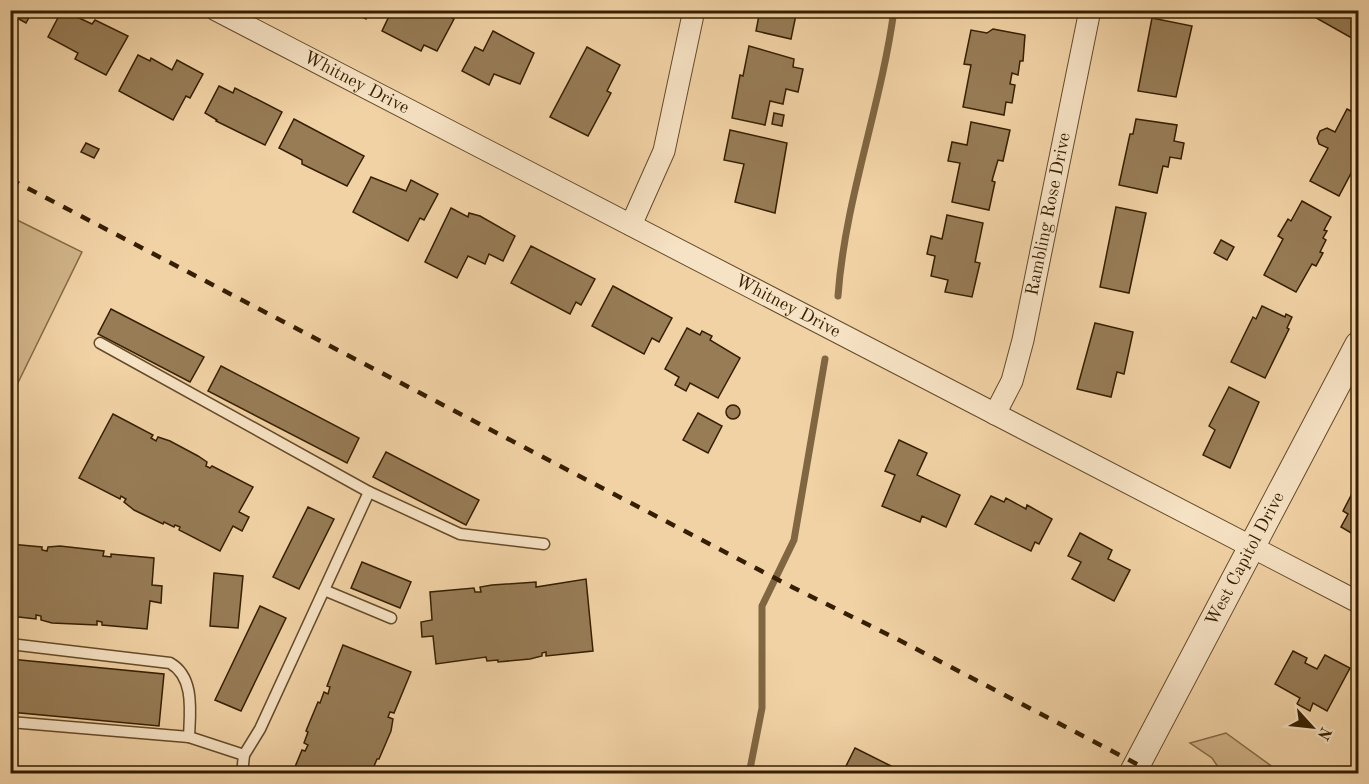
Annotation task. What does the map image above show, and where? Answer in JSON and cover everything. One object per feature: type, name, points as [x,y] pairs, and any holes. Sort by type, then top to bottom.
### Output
[{"type":"street","name":"Whitney Drive","points":[[216,10],[1359,602]]},
{"type":"street","points":[[631,225],[664,151],[694,10]]},
{"type":"street","name":"Rambling Rose Drive","points":[[995,414],[1012,381],[1023,340],[1090,10]]},
{"type":"street","name":"West Capitol Drive","points":[[1132,774],[1359,345]]},
{"type":"lane","points":[[100,343],[369,492],[460,534],[544,544]]},
{"type":"lane","points":[[242,774],[244,755],[260,729],[369,492]]},
{"type":"lane","points":[[324,590],[391,618]]},
{"type":"lane","points":[[10,644],[170,663],[179,668],[188,686],[189,737]]},
{"type":"lane","points":[[10,723],[189,737],[244,755]]},
{"type":"shaded area","points":[[11,217],[82,252],[11,397]]},
{"type":"shaded area","points":[[1226,733],[1281,773],[1222,773],[1212,758],[1190,743]]},
{"type":"building","points":[[10,10],[33,10],[26,23],[10,14]]},
{"type":"building","points":[[62,10],[92,24],[95,20],[128,36],[106,75],[75,59],[78,53],[48,37]]},
{"type":"building","points":[[350,10],[370,10],[366,19]]},
{"type":"building","points":[[392,10],[438,10],[454,19],[437,51],[424,45],[421,51],[382,31]]},
{"type":"building","points":[[760,10],[797,10],[791,39],[756,31]]},
{"type":"building","points":[[1305,10],[1358,10],[1357,41],[1304,11]]},
{"type":"building","points":[[1152,18],[1192,26],[1176,97],[1138,91]]},
{"type":"building","points":[[993,29],[1025,35],[1023,61],[1020,61],[1018,75],[1012,73],[1010,84],[1015,85],[1012,103],[1006,102],[1004,115],[963,107],[971,65],[964,64],[971,30],[987,33]]},
{"type":"building","points":[[493,31],[534,53],[520,84],[494,74],[489,85],[462,71],[475,47],[483,51]]},
{"type":"building","points":[[749,46],[794,59],[793,67],[803,69],[798,92],[786,89],[783,104],[770,101],[765,125],[732,118],[740,75],[743,76]]},
{"type":"building","points":[[587,47],[620,65],[607,91],[611,93],[588,136],[550,117]]},
{"type":"building","points":[[138,55],[150,61],[151,58],[172,70],[177,60],[203,74],[190,98],[186,96],[173,120],[119,91]]},
{"type":"building","points":[[219,86],[233,93],[235,88],[282,112],[265,145],[216,121],[205,113]]},
{"type":"building","points":[[1347,109],[1358,115],[1358,160],[1339,196],[1310,181],[1328,148],[1319,144],[1317,138],[1320,131],[1327,128],[1335,132]]},
{"type":"building","points":[[774,113],[784,115],[782,126],[772,124]]},
{"type":"building","points":[[294,119],[364,156],[347,186],[302,164],[302,160],[279,148]]},
{"type":"building","points":[[1136,119],[1177,125],[1174,141],[1184,143],[1181,159],[1170,157],[1168,167],[1163,166],[1157,193],[1119,185],[1130,134],[1133,134]]},
{"type":"building","points":[[971,122],[1010,130],[1003,161],[998,160],[993,177],[992,181],[995,182],[989,210],[952,202],[960,163],[948,161],[952,142],[967,145]]},
{"type":"building","points":[[730,130],[787,143],[775,213],[735,202],[744,164],[724,160]]},
{"type":"building","points":[[86,143],[99,149],[94,158],[81,152]]},
{"type":"building","points":[[371,177],[406,191],[411,180],[438,194],[424,220],[420,218],[408,241],[353,212]]},
{"type":"building","points":[[1302,201],[1331,217],[1324,230],[1327,231],[1323,238],[1326,240],[1320,252],[1323,253],[1316,266],[1312,264],[1296,292],[1264,275],[1283,239],[1278,236],[1288,219],[1291,221]]},
{"type":"building","points":[[1116,207],[1146,213],[1129,293],[1100,287]]},
{"type":"building","points":[[451,208],[468,217],[469,213],[480,216],[515,236],[503,261],[489,254],[485,264],[468,256],[457,278],[425,262]]},
{"type":"building","points":[[947,215],[983,223],[975,262],[980,263],[972,297],[945,292],[948,280],[931,276],[935,256],[927,254],[931,236],[942,239]]},
{"type":"building","points":[[1221,240],[1234,247],[1227,260],[1214,253]]},
{"type":"building","points":[[531,246],[595,279],[581,305],[576,302],[570,314],[511,283]]},
{"type":"building","points":[[613,286],[672,318],[659,342],[652,338],[644,354],[592,326]]},
{"type":"building","points":[[1262,306],[1285,317],[1286,314],[1292,317],[1287,328],[1289,329],[1265,378],[1231,362],[1253,317],[1256,319]]},
{"type":"building","points":[[111,309],[204,357],[190,382],[98,334]]},
{"type":"building","points":[[1095,323],[1133,332],[1124,374],[1117,372],[1111,397],[1077,389]]},
{"type":"building","points":[[687,328],[700,335],[702,331],[712,336],[710,340],[740,358],[718,398],[690,383],[686,391],[675,385],[679,377],[665,369]]},
{"type":"building","points":[[221,366],[359,438],[347,463],[208,391]]},
{"type":"building","points":[[1229,387],[1259,402],[1230,468],[1203,455],[1215,430],[1209,426]]},
{"type":"building","points":[[730,405],[736,405],[740,412],[736,419],[730,419],[726,415],[726,409]]},
{"type":"building","points":[[698,413],[722,426],[708,453],[683,440]]},
{"type":"building","points":[[113,414],[153,435],[151,438],[156,441],[158,437],[170,441],[207,462],[206,466],[210,468],[212,466],[253,487],[239,512],[249,517],[242,531],[233,526],[220,551],[179,530],[180,527],[164,522],[163,524],[134,510],[124,502],[126,499],[121,496],[120,499],[79,478]]},
{"type":"building","points":[[899,440],[927,453],[917,475],[960,495],[946,527],[922,516],[920,522],[882,506],[895,475],[885,471]]},
{"type":"building","points":[[386,452],[479,500],[466,525],[373,477]]},
{"type":"building","points":[[1358,482],[1358,537],[1341,527],[1348,514],[1343,511]]},
{"type":"building","points":[[991,496],[1004,502],[1006,498],[1026,509],[1027,505],[1052,519],[1039,544],[1035,542],[1031,551],[975,524]]},
{"type":"building","points":[[308,507],[334,519],[299,589],[273,577]]},
{"type":"building","points":[[1080,533],[1112,550],[1108,559],[1130,570],[1114,601],[1072,579],[1081,562],[1068,556]]},
{"type":"building","points":[[10,544],[42,547],[42,550],[47,551],[48,547],[60,546],[104,551],[103,556],[111,557],[111,554],[154,558],[152,585],[162,586],[161,603],[150,601],[147,629],[102,625],[102,622],[97,621],[97,625],[52,623],[41,620],[41,616],[36,615],[36,619],[10,616]]},
{"type":"building","points":[[362,562],[411,582],[400,608],[351,588]]},
{"type":"building","points":[[214,573],[243,576],[238,628],[210,626]]},
{"type":"building","points":[[586,579],[593,651],[546,656],[546,652],[542,653],[542,656],[530,659],[498,662],[498,660],[487,661],[486,657],[436,664],[433,636],[422,637],[421,622],[432,620],[430,592],[474,588],[475,592],[481,592],[480,587],[492,585],[536,582],[536,587]]},
{"type":"building","points":[[260,606],[286,618],[241,711],[215,700]]},
{"type":"building","points":[[343,645],[411,672],[394,713],[390,712],[388,717],[393,719],[391,731],[379,759],[372,771],[368,769],[366,774],[292,774],[302,750],[305,751],[308,745],[304,743],[308,732],[306,731],[318,702],[320,703],[324,692],[328,694],[330,687],[327,686]]},
{"type":"building","points":[[1293,651],[1307,658],[1305,663],[1317,669],[1325,655],[1350,668],[1327,711],[1313,703],[1310,711],[1297,704],[1300,698],[1275,684]]},
{"type":"building","points":[[10,659],[164,674],[159,726],[10,712]]},
{"type":"building","points":[[855,748],[891,766],[890,769],[898,774],[842,774]]},
{"type":"waterway","points":[[838,296],[855,188],[881,82],[894,10]]},
{"type":"waterway","points":[[749,774],[762,708],[762,606],[794,540],[825,359]]},
{"type":"railway","points":[[10,179],[1156,774]]}]
